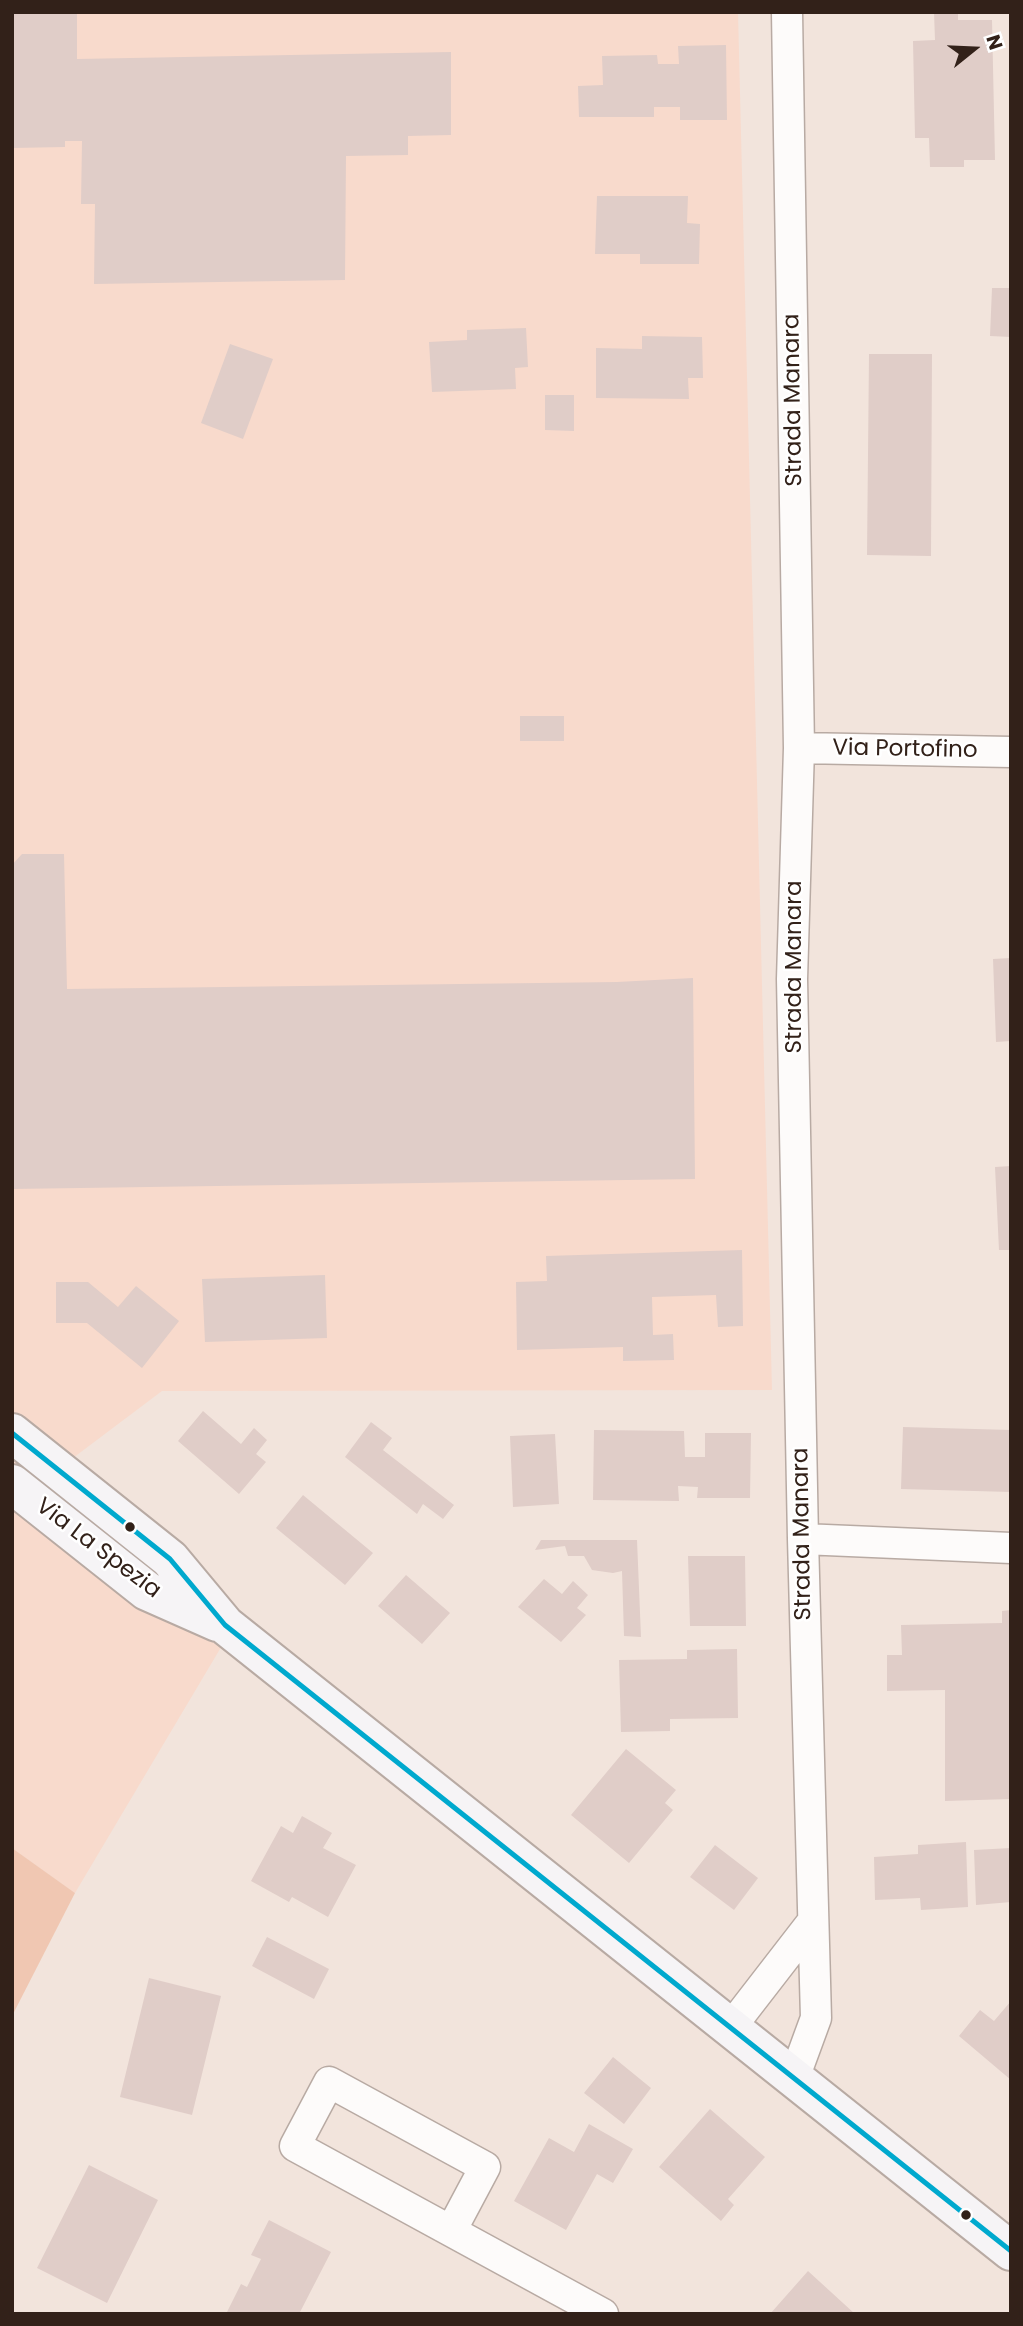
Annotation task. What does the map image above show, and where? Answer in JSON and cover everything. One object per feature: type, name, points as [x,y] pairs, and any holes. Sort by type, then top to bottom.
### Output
[{"type":"main road","name":"Via La Spezia","points":[[12,1433],[170,1559],[225,1625],[1011,2251]]},
{"type":"main road","name":"Via La Spezia","points":[[12,1484],[147,1591],[225,1625]]},
{"type":"street","name":"Strada Manara","points":[[787,12],[799,748],[792,979],[816,2018],[794,2078]]},
{"type":"street","name":"Via Portofino","points":[[799,748],[1011,752]]},
{"type":"street","points":[[803,1539],[1011,1548]]},
{"type":"street","points":[[731,2027],[813,1921]]},
{"type":"street","points":[[451,2231],[485,2167],[329,2082],[295,2146],[603,2314]]},
{"type":"shaded area","points":[[12,12],[738,12],[772,1390],[162,1391],[57,1470],[239,1617],[75,1893],[12,1848]]},
{"type":"shaded area","points":[[12,1848],[75,1893],[12,2016]]},
{"type":"building","points":[[12,12],[77,12],[77,59],[451,52],[451,135],[408,136],[408,155],[346,156],[345,280],[94,284],[95,204],[81,204],[82,141],[65,141],[65,147],[12,148]]},
{"type":"building","points":[[934,12],[958,12],[958,20],[992,20],[995,160],[964,160],[964,167],[930,167],[929,138],[915,138],[913,41],[935,40]]},
{"type":"building","points":[[726,45],[727,120],[680,120],[680,107],[654,107],[654,117],[579,117],[578,86],[603,85],[602,56],[657,55],[658,64],[679,64],[678,46]]},
{"type":"building","points":[[597,196],[688,196],[687,223],[700,224],[699,264],[640,264],[640,254],[595,254]]},
{"type":"building","points":[[992,288],[1011,288],[1011,337],[990,336]]},
{"type":"building","points":[[526,328],[528,367],[515,368],[516,389],[432,392],[429,342],[467,340],[467,330]]},
{"type":"building","points":[[642,336],[702,337],[703,378],[688,378],[689,399],[596,398],[596,348],[642,349]]},
{"type":"building","points":[[230,344],[273,359],[243,439],[201,423]]},
{"type":"building","points":[[869,354],[932,354],[931,556],[867,555]]},
{"type":"building","points":[[545,395],[574,395],[574,431],[545,430]]},
{"type":"building","points":[[520,716],[564,716],[564,741],[520,741]]},
{"type":"building","points":[[22,854],[64,854],[67,989],[617,982],[693,978],[695,1179],[12,1189],[12,865]]},
{"type":"building","points":[[1011,958],[1011,1041],[996,1042],[993,959]]},
{"type":"building","points":[[1011,1166],[1011,1250],[999,1250],[995,1167]]},
{"type":"building","points":[[742,1250],[743,1326],[718,1327],[716,1295],[652,1297],[653,1335],[673,1334],[674,1360],[623,1361],[623,1347],[517,1350],[516,1282],[547,1281],[546,1256]]},
{"type":"building","points":[[325,1275],[327,1338],[205,1342],[202,1279]]},
{"type":"building","points":[[56,1282],[88,1282],[118,1307],[136,1286],[179,1321],[142,1368],[87,1323],[56,1323]]},
{"type":"building","points":[[203,1411],[241,1444],[254,1428],[267,1440],[256,1454],[266,1462],[239,1494],[178,1441]]},
{"type":"building","points":[[371,1422],[392,1438],[383,1450],[454,1505],[443,1519],[423,1504],[417,1514],[345,1457]]},
{"type":"building","points":[[903,1427],[1011,1430],[1011,1492],[901,1489]]},
{"type":"building","points":[[594,1430],[684,1431],[685,1457],[705,1457],[705,1433],[751,1433],[750,1498],[697,1498],[698,1487],[678,1486],[679,1501],[593,1500]]},
{"type":"building","points":[[555,1434],[559,1504],[513,1507],[510,1436]]},
{"type":"building","points":[[303,1495],[373,1553],[345,1585],[276,1528]]},
{"type":"building","points":[[541,1540],[637,1540],[641,1637],[624,1636],[622,1571],[613,1573],[592,1570],[584,1556],[568,1556],[565,1546],[535,1550]]},
{"type":"building","points":[[688,1556],[745,1556],[746,1626],[690,1626]]},
{"type":"building","points":[[406,1575],[450,1613],[422,1644],[378,1606]]},
{"type":"building","points":[[544,1579],[562,1594],[573,1581],[588,1595],[577,1608],[586,1615],[561,1642],[518,1607]]},
{"type":"building","points":[[1011,1610],[1011,1799],[945,1801],[945,1690],[887,1691],[887,1655],[902,1655],[901,1625],[1002,1623],[1002,1611]]},
{"type":"building","points":[[737,1649],[738,1718],[670,1719],[670,1731],[621,1732],[619,1660],[687,1659],[687,1650]]},
{"type":"building","points":[[626,1749],[676,1790],[665,1803],[673,1810],[629,1863],[571,1815]]},
{"type":"building","points":[[302,1816],[332,1833],[323,1848],[356,1865],[328,1917],[292,1897],[289,1902],[251,1881],[281,1826],[293,1833]]},
{"type":"building","points":[[966,1842],[968,1907],[921,1910],[920,1898],[875,1900],[874,1857],[918,1854],[918,1845]]},
{"type":"building","points":[[715,1845],[758,1878],[734,1910],[690,1877]]},
{"type":"building","points":[[1011,1848],[1011,1902],[976,1905],[974,1850]]},
{"type":"building","points":[[267,1937],[329,1969],[314,1999],[252,1966]]},
{"type":"building","points":[[149,1978],[221,1996],[192,2115],[120,2097]]},
{"type":"building","points":[[1011,2001],[1011,2080],[959,2036],[980,2010],[994,2021]]},
{"type":"building","points":[[613,2057],[651,2088],[624,2124],[584,2093]]},
{"type":"building","points":[[710,2109],[765,2157],[728,2199],[734,2205],[721,2221],[659,2167]]},
{"type":"building","points":[[589,2124],[633,2149],[613,2183],[597,2174],[566,2230],[514,2201],[549,2138],[574,2152]]},
{"type":"building","points":[[89,2165],[158,2200],[107,2303],[37,2268]]},
{"type":"building","points":[[269,2220],[331,2252],[299,2314],[226,2314],[241,2284],[247,2287],[261,2259],[251,2255]]},
{"type":"building","points":[[808,2271],[855,2314],[770,2314]]},
{"type":"transit line","points":[[12,1433],[170,1559],[225,1625],[1011,2251]]}]
